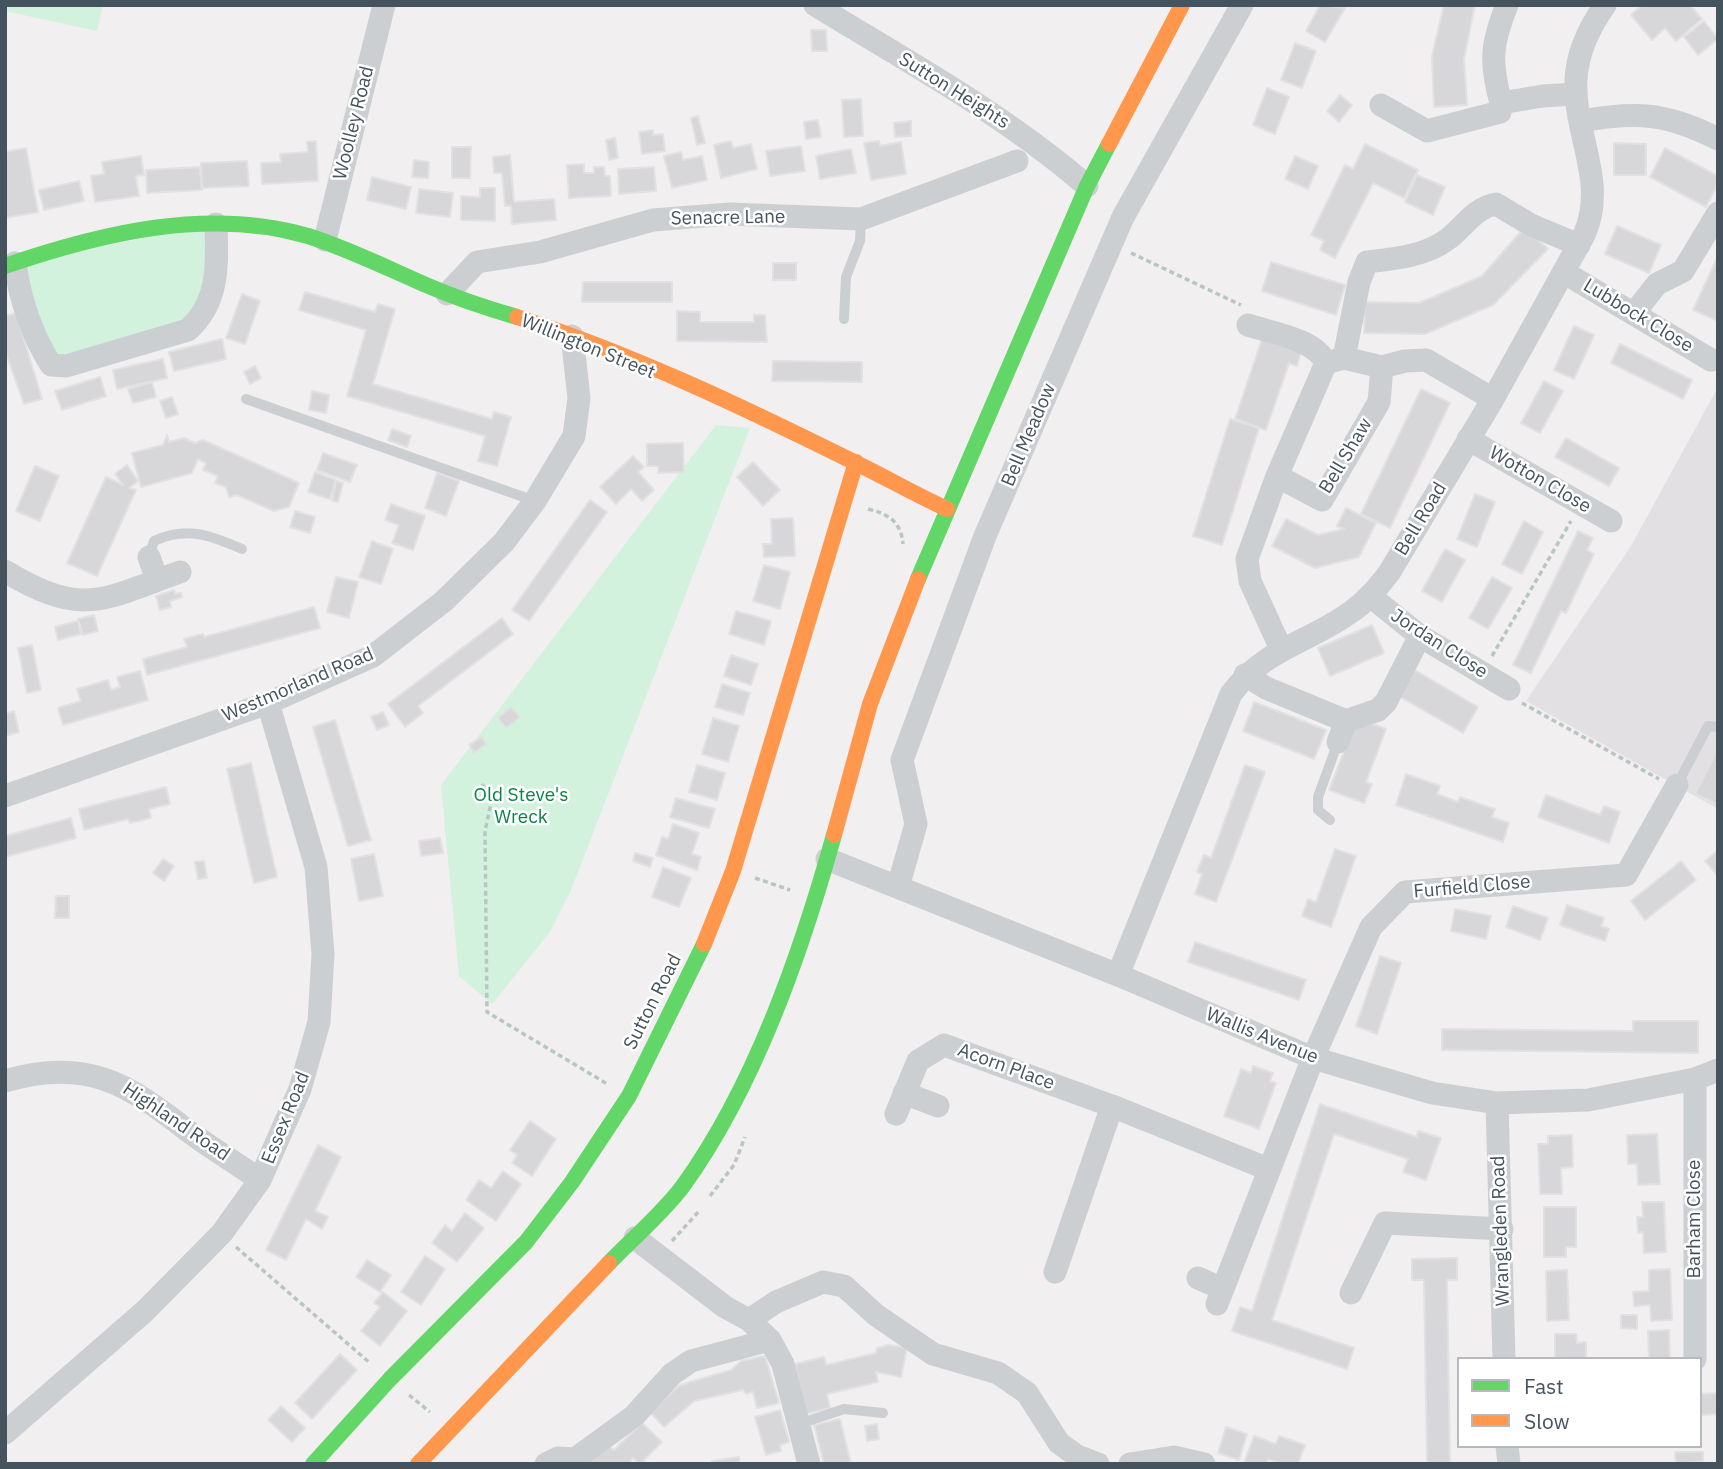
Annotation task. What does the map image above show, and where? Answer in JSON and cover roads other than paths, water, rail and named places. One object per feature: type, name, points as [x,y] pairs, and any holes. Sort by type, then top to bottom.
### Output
[{"type":"street","name":"Woolley Road","points":[[325,240],[384,5]]},
{"type":"street","name":"Sutton Heights","points":[[815,5],[991,112],[1048,152],[1087,186]]},
{"type":"street","points":[[418,1464],[682,1187],[741,1088],[787,979],[811,908],[870,704],[947,509],[1087,186],[1182,5]]},
{"type":"street","name":"Bell Meadow","points":[[898,887],[916,824],[902,760],[985,536],[1112,244],[1143,181],[1242,5]]},
{"type":"street","points":[[1381,105],[1426,131],[1500,112],[1501,103],[1492,72],[1493,48],[1494,36],[1507,5]]},
{"type":"street","name":"Bell Road","points":[[1118,975],[1231,694],[1245,675],[1281,649],[1350,613],[1370,596],[1389,573],[1493,399],[1579,246],[1591,218],[1593,192],[1576,94],[1580,54],[1591,27],[1605,5]]},
{"type":"street","points":[[1501,103],[1576,94]]},
{"type":"street","points":[[1581,121],[1636,115],[1661,116],[1683,121],[1718,139]]},
{"type":"street","name":"Senacre Lane","points":[[447,294],[477,262],[540,252],[653,220],[730,214],[861,219],[1017,161]]},
{"type":"street","points":[[1281,649],[1250,581],[1247,559],[1276,476],[1335,361],[1367,262],[1420,253],[1446,240],[1482,207],[1496,204],[1531,225],[1579,246]]},
{"type":"street","points":[[1635,312],[1657,284],[1683,271],[1718,213]]},
{"type":"street","name":"Willington Street","points":[[216,224],[217,281],[203,316],[188,330],[66,366],[51,365],[21,302],[10,265],[64,245],[94,239],[216,224],[260,226],[325,240],[447,294],[572,336],[856,462],[908,492],[947,509]]},
{"type":"street","name":"Lubbock Close","points":[[1565,273],[1635,312],[1711,360]]},
{"type":"street","points":[[1248,325],[1311,347],[1335,361],[1382,367],[1405,361],[1426,360],[1493,399]]},
{"type":"street","name":"Westmorland Road","points":[[5,796],[268,703],[373,656],[444,601],[504,542],[535,501],[574,436],[579,398],[572,336]]},
{"type":"street","name":"Bell Shaw","points":[[1276,476],[1322,500],[1379,402],[1382,367]]},
{"type":"street","name":"Wotton Close","points":[[1468,439],[1611,521]]},
{"type":"street","name":"Sutton Road","points":[[313,1464],[390,1379],[526,1242],[572,1182],[629,1096],[694,970],[733,871],[856,462]]},
{"type":"street","points":[[149,557],[157,580]]},
{"type":"street","points":[[5,571],[52,596],[80,602],[107,598],[180,572]]},
{"type":"street","name":"Jordan Close","points":[[1370,596],[1420,636],[1509,689]]},
{"type":"street","points":[[1245,675],[1342,732],[1378,710],[1386,702],[1420,636]]},
{"type":"street","name":"Essex Road","points":[[5,1433],[136,1319],[222,1233],[260,1180],[300,1089],[319,1022],[323,954],[316,867],[268,703]]},
{"type":"street","name":"Furfield Close","points":[[1313,1058],[1371,927],[1405,891],[1626,875],[1674,789]]},
{"type":"street","name":"Wallis Avenue","points":[[827,859],[1118,975],[1313,1058],[1432,1093],[1497,1103],[1588,1100],[1695,1079],[1718,1070]]},
{"type":"street","name":"Acorn Place","points":[[938,1106],[900,1104],[918,1061],[944,1045],[1112,1106],[1268,1169]]},
{"type":"street","points":[[1198,1279],[1220,1296],[1313,1058]]},
{"type":"street","name":"Highland Road","points":[[5,1081],[32,1073],[61,1071],[90,1074],[116,1081],[153,1102],[190,1132],[260,1180]]},
{"type":"street","name":"Barham Close","points":[[1695,1079],[1695,1357]]},
{"type":"street","name":"Wrangleden Road","points":[[1497,1103],[1504,1357]]},
{"type":"street","points":[[1055,1272],[1112,1106]]},
{"type":"street","points":[[1352,1293],[1385,1223],[1502,1229]]},
{"type":"street","points":[[635,1238],[724,1307],[749,1320],[770,1340],[783,1364],[809,1464]]},
{"type":"street","points":[[749,1320],[776,1302],[823,1282],[844,1286],[876,1314],[933,1354],[998,1373],[1027,1393],[1059,1443],[1077,1456],[1098,1464]]},
{"type":"street","points":[[546,1464],[558,1458],[577,1461],[634,1416],[681,1367],[707,1355],[770,1340]]},
{"type":"street","points":[[1130,1464],[1174,1457],[1204,1464]]},
{"type":"lane","points":[[844,319],[846,277],[860,241],[861,219]]},
{"type":"lane","points":[[246,399],[535,501]]},
{"type":"lane","points":[[149,557],[154,541],[170,534],[190,531],[205,533],[242,549]]},
{"type":"lane","points":[[1674,789],[1708,726],[1718,727]]},
{"type":"lane","points":[[1330,820],[1318,810],[1318,797],[1342,732]]},
{"type":"lane","points":[[799,1424],[844,1409],[883,1413]]},
{"type":"park label","name":"Old Steve's Wreck","points":[[521,807]]}]
